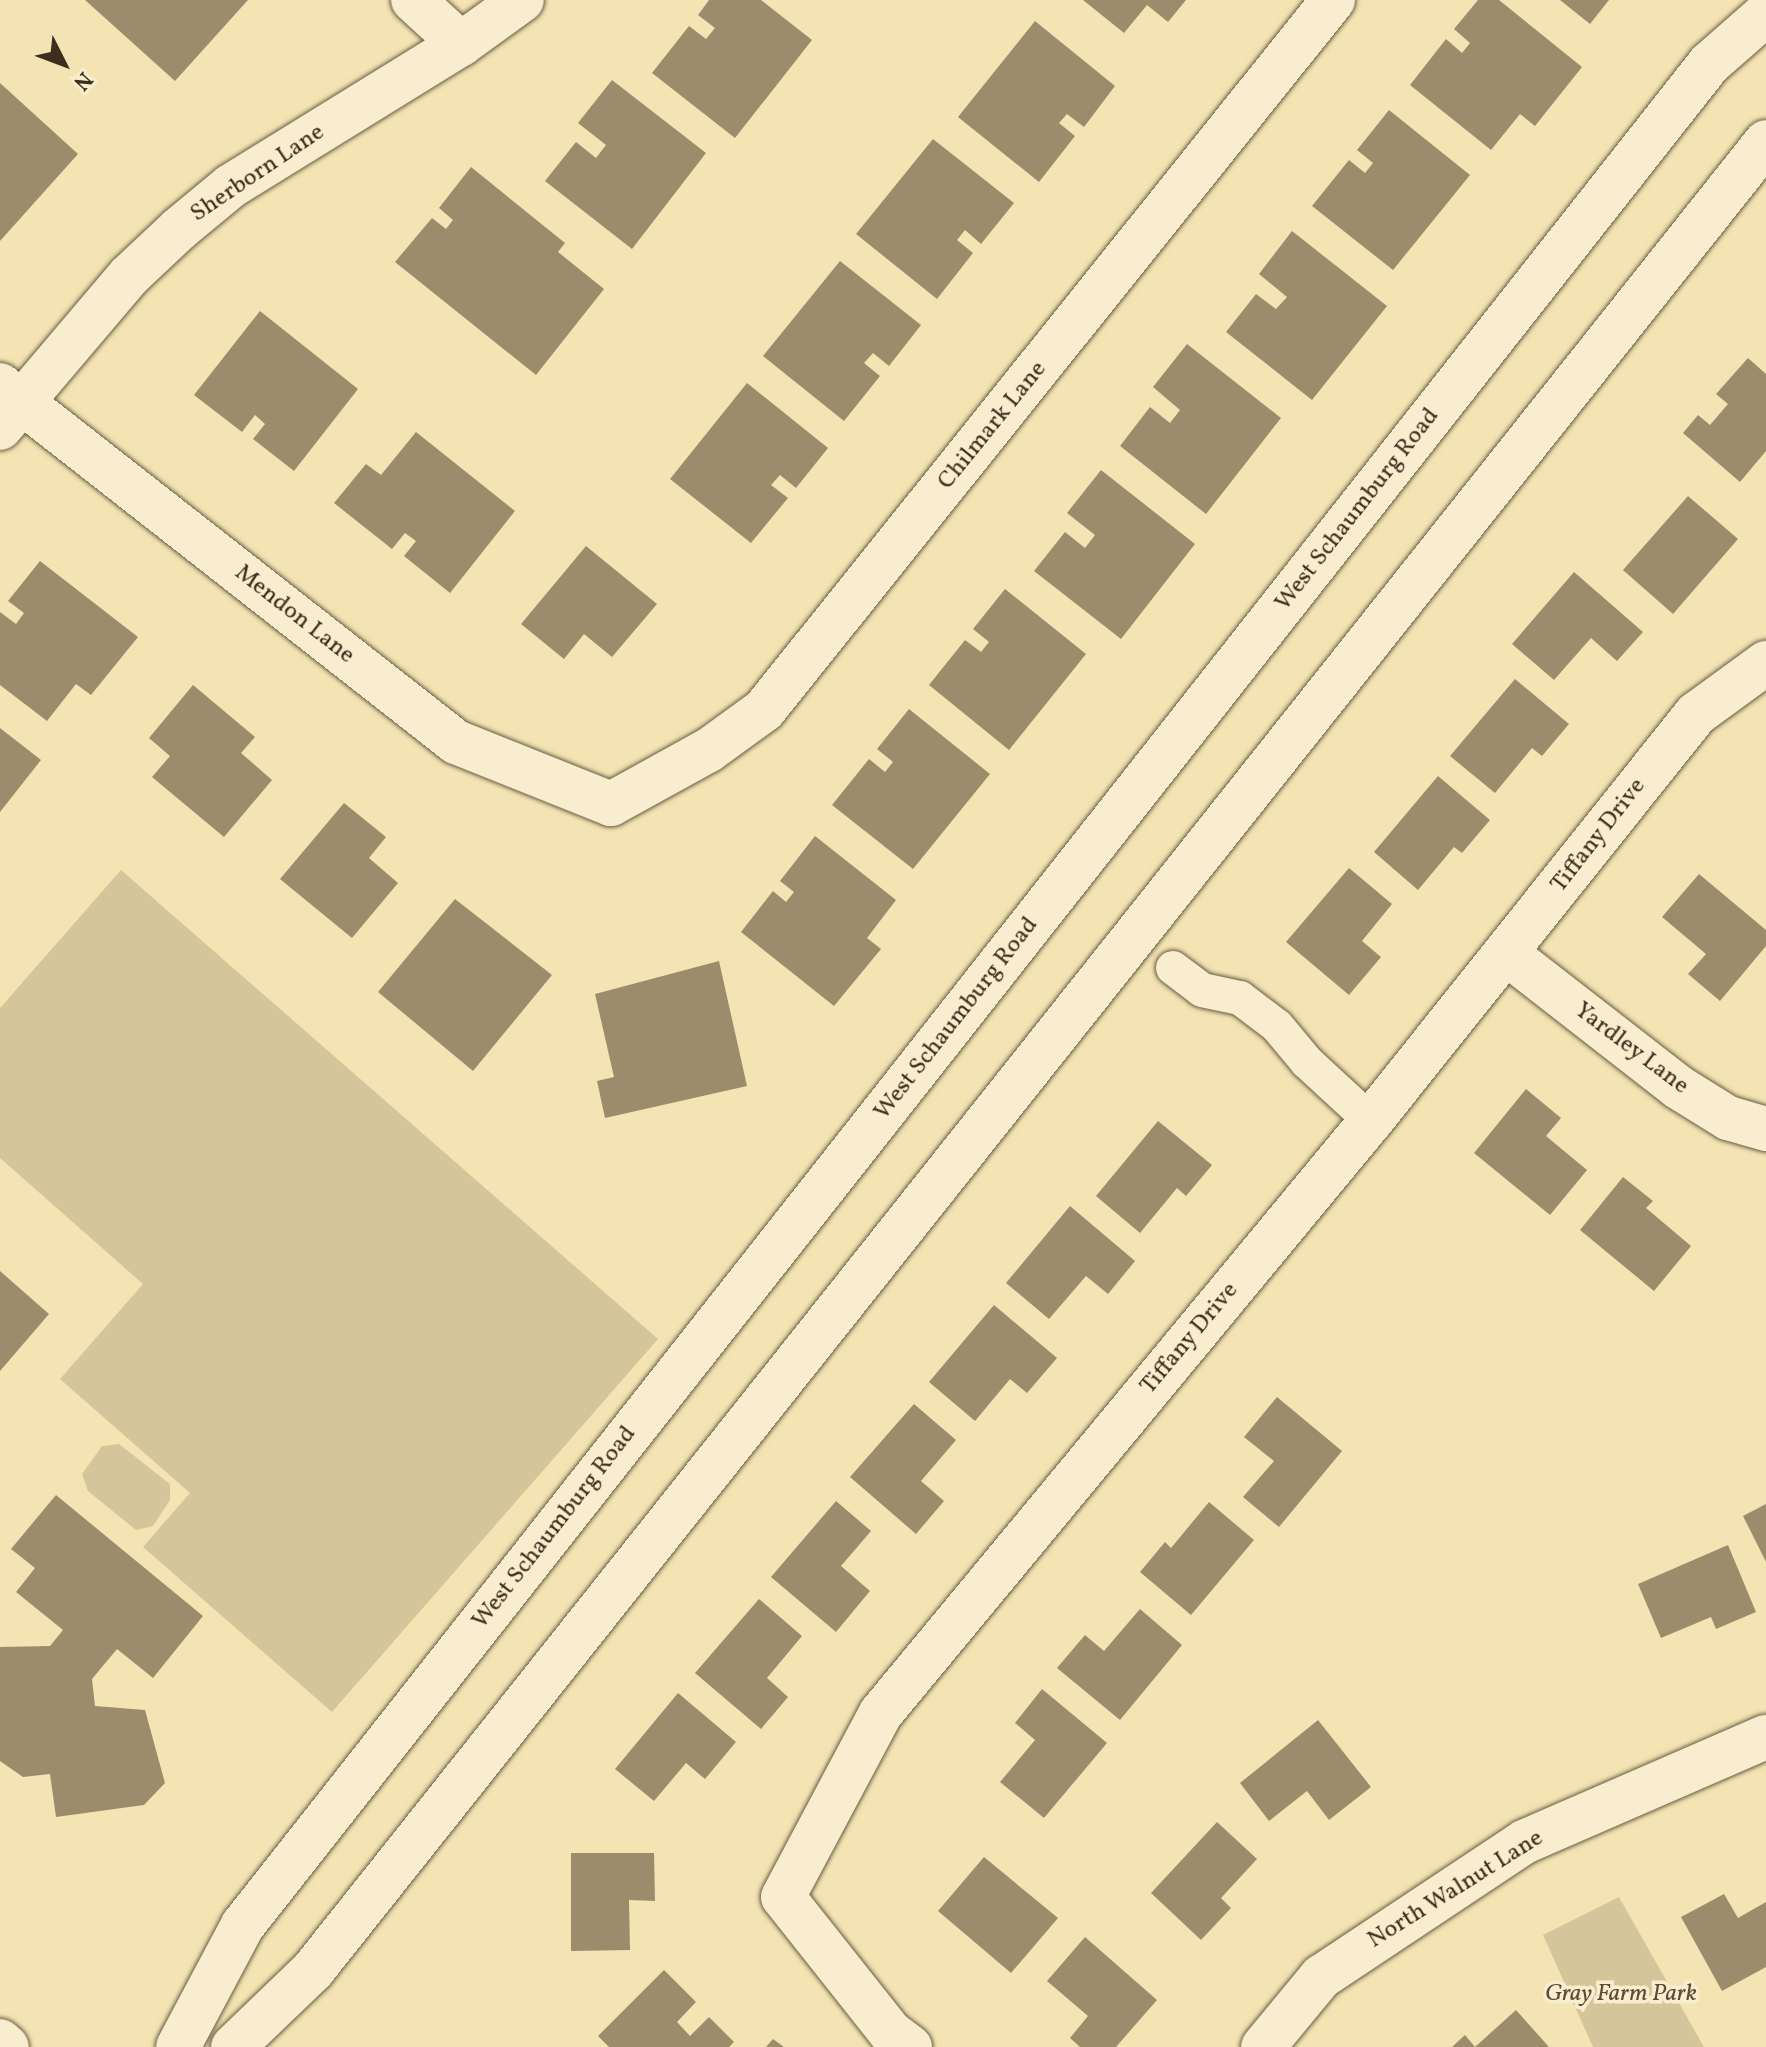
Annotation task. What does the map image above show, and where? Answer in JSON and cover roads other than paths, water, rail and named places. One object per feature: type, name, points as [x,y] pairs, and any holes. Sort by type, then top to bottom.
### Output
[{"type":"street","points":[[413,0],[461,44]]},
{"type":"street","name":"Sherborn Lane","points":[[7,405],[129,276],[231,186],[461,44],[522,0]]},
{"type":"street","name":"Chilmark Lane","points":[[611,804],[709,750],[764,710],[1333,0]]},
{"type":"street","name":"West Schaumburg Road","points":[[178,2047],[243,1925],[293,1860],[1709,64],[1766,14]]},
{"type":"street","points":[[233,2047],[313,1970],[1766,142]]},
{"type":"street","name":"Mendon Lane","points":[[7,405],[456,742],[611,804]]},
{"type":"street","name":"Tiffany Drive","points":[[910,2047],[890,2032],[783,1897],[881,1713],[1371,1121],[1696,714],[1766,663]]},
{"type":"street","name":"Yardley Lane","points":[[1506,953],[1678,1087],[1728,1118],[1766,1129]]},
{"type":"street","points":[[1173,968],[1202,990],[1240,998],[1277,1026],[1307,1062],[1371,1121]]},
{"type":"street","name":"North Walnut Lane","points":[[1263,2047],[1321,1977],[1524,1842],[1766,1737]]},
{"type":"street","points":[[0,2041],[7,2047]]},
{"type":"park label","name":"Gray Farm Park","points":[[1621,1995]]}]
